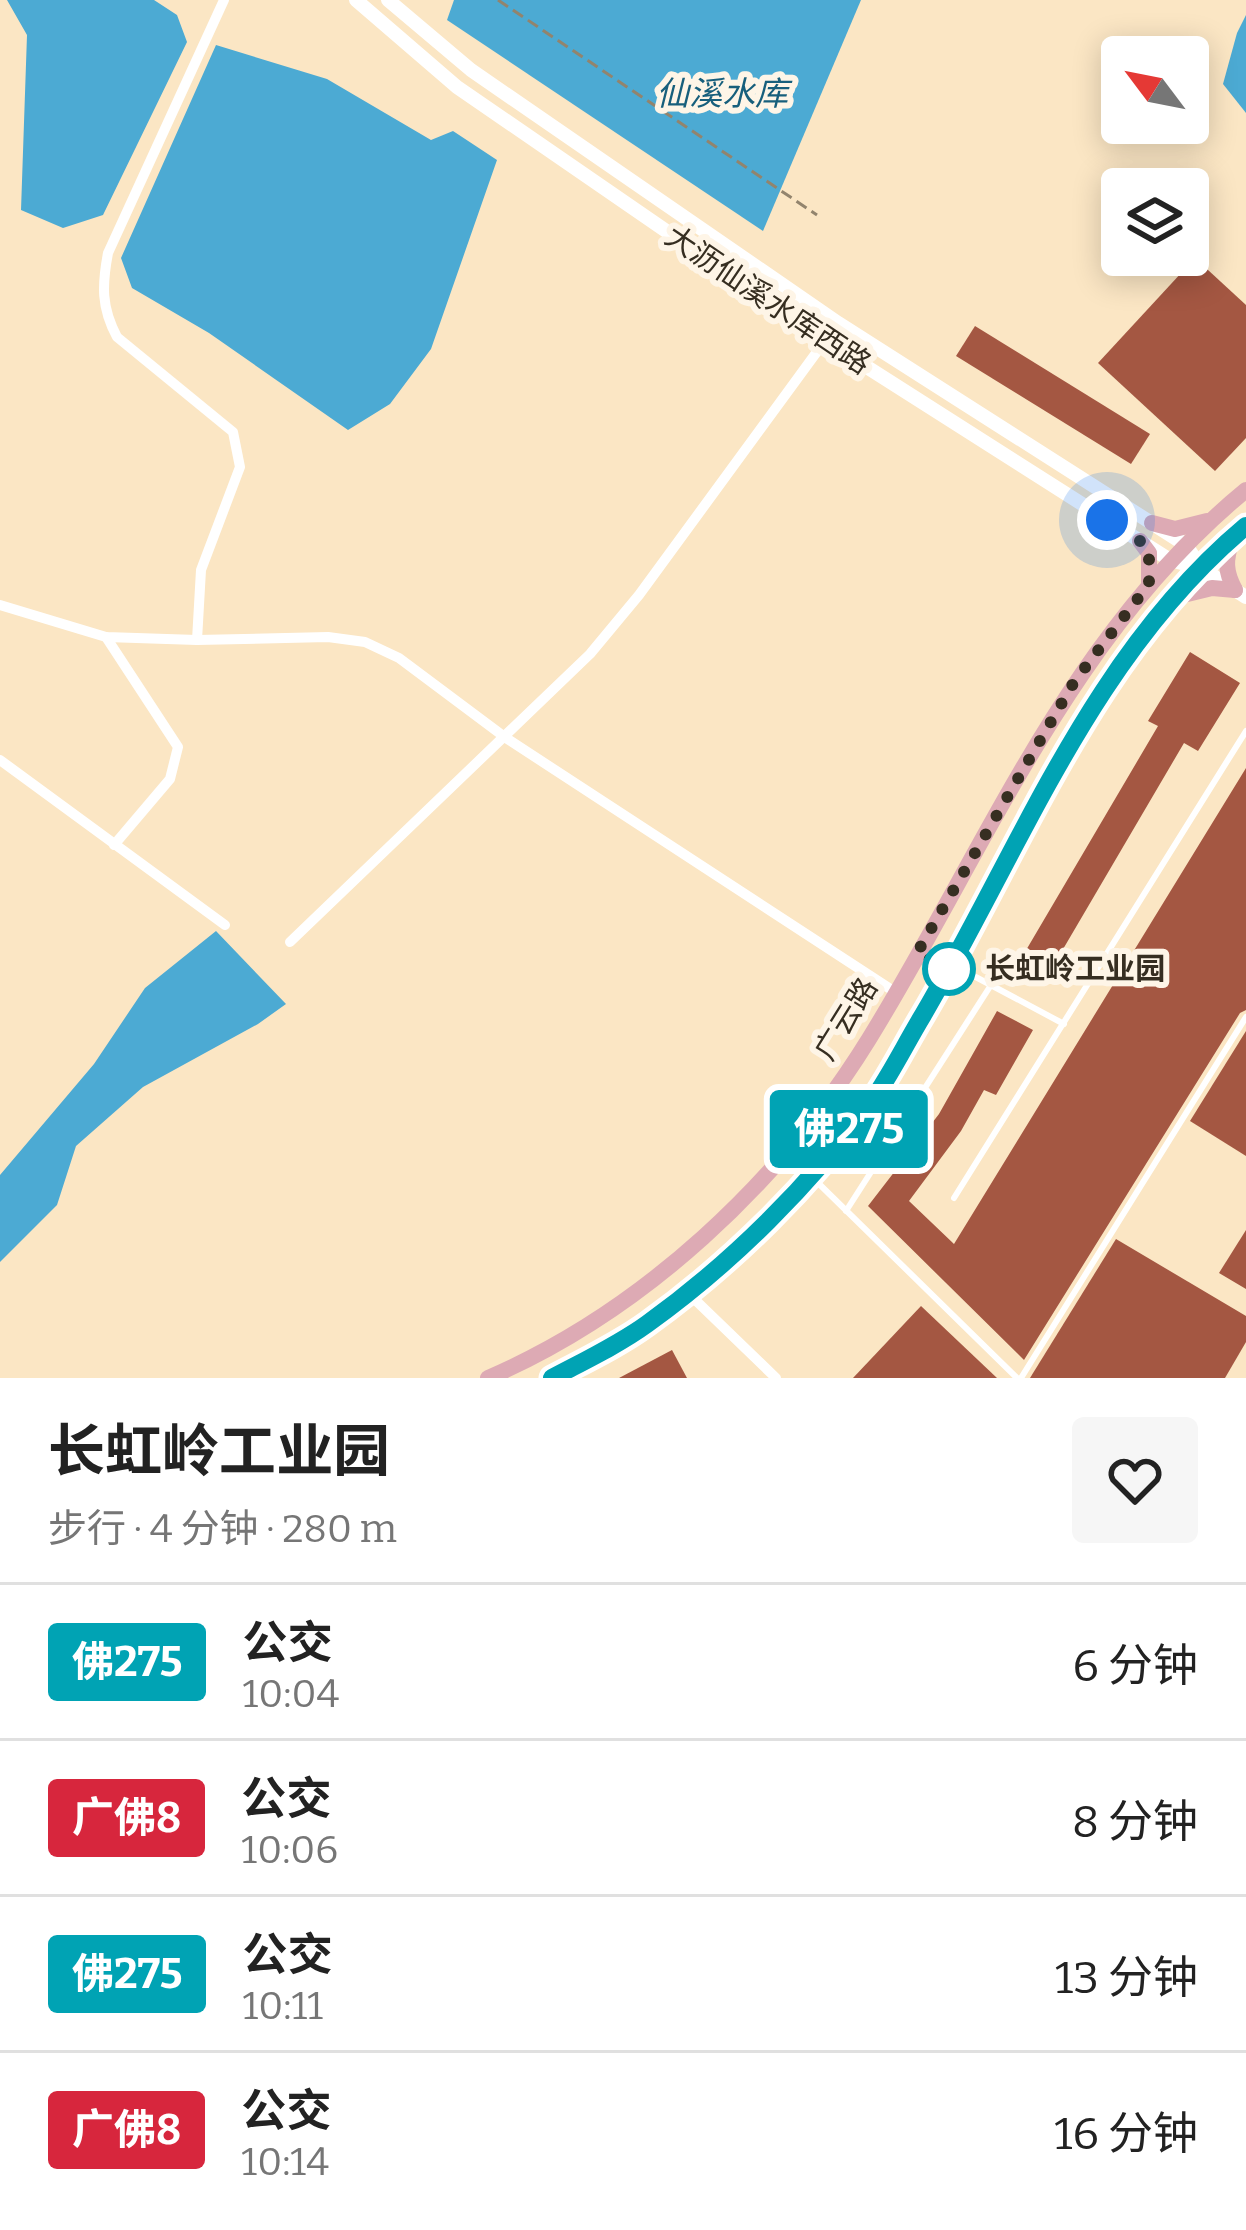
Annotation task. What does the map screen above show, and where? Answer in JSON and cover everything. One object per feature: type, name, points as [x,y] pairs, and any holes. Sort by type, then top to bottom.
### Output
[{"type":"main road","name":"广云路","points":[[488,1378],[586,1326],[657,1275],[731,1211],[812,1121],[868,1040],[1074,682],[1170,560],[1246,490]]},
{"type":"main road","points":[[1152,524],[1175,529],[1214,518]]},
{"type":"main road","points":[[552,1378],[645,1326],[734,1254],[810,1176],[874,1098],[1096,699],[1174,597],[1239,531]]},
{"type":"main road","points":[[1239,531],[1226,559],[1227,576],[1240,593]]},
{"type":"main road","points":[[1140,541],[1149,553],[1149,584]]},
{"type":"main road","points":[[1174,597],[1212,588],[1240,593]]},
{"type":"street","name":"大沥仙溪水库西路","points":[[356,0],[458,87],[826,341],[1170,560],[1201,568]]},
{"type":"street","points":[[388,0],[471,70],[838,322],[1186,545],[1201,568],[1240,593]]},
{"type":"street","points":[[197,640],[201,570],[240,467],[240,451],[233,432],[117,337],[105,315],[102,286],[108,253],[222,3]]},
{"type":"street","points":[[290,942],[590,655],[838,322]]},
{"type":"street","points":[[0,605],[106,637],[365,641],[399,658],[506,738],[895,992]]},
{"type":"street","points":[[106,637],[178,747],[170,779],[114,845]]},
{"type":"street","points":[[0,760],[225,925]]},
{"type":"street","points":[[687,1292],[776,1378]]},
{"type":"lane","points":[[954,1198],[1246,731]]},
{"type":"lane","points":[[952,964],[1064,1024]]},
{"type":"lane","points":[[846,1211],[991,985]]},
{"type":"lane","points":[[810,1176],[1019,1378],[1246,1017]]},
{"type":"path","points":[[498,0],[817,215]]},
{"type":"water","points":[[7,0],[154,0],[177,15],[187,42],[103,215],[63,228],[21,210],[27,35]]},
{"type":"water","name":"仙溪水库","points":[[454,0],[861,0],[763,231],[447,20]]},
{"type":"water","points":[[1246,15],[1246,113],[1223,84]]},
{"type":"water","points":[[216,45],[327,79],[431,140],[453,131],[497,160],[431,349],[390,404],[348,430],[209,333],[132,288],[121,258]]},
{"type":"water","points":[[216,931],[286,1004],[143,1087],[76,1146],[57,1205],[0,1262],[0,1175],[94,1064],[145,988]]},
{"type":"building","points":[[1209,271],[1246,305],[1246,438],[1215,471],[1098,363],[1178,276],[1209,276]]},
{"type":"building","points":[[975,326],[1150,434],[1131,464],[956,356]]},
{"type":"building","points":[[1190,652],[1240,683],[1198,751],[1184,743],[1042,985],[1015,969],[1158,726],[1148,721]]},
{"type":"building","points":[[1246,768],[1246,1010],[1024,1360],[868,1206],[939,1114],[997,1011],[1033,1030],[996,1095],[984,1090],[961,1131],[909,1201],[954,1244]]},
{"type":"building","points":[[1246,1031],[1246,1156],[1190,1121]]},
{"type":"building","points":[[1246,1230],[1246,1289],[1219,1273]]},
{"type":"building","points":[[1116,1239],[1246,1316],[1246,1342],[1225,1378],[1030,1378]]},
{"type":"building","points":[[921,1306],[997,1378],[853,1378]]},
{"type":"building","points":[[672,1350],[687,1378],[619,1378]]},
{"type":"bus line","name":"佛275","points":[[552,1378],[645,1326],[734,1254],[819,1167],[874,1098],[946,976],[1096,699],[1158,615],[1246,526]]},
{"type":"place","name":"长虹岭工业园","points":[[949,969]]},
{"type":"route","points":[[949,969],[917,953],[1074,682],[1149,584],[1149,553],[1140,541],[1107,520]]}]
